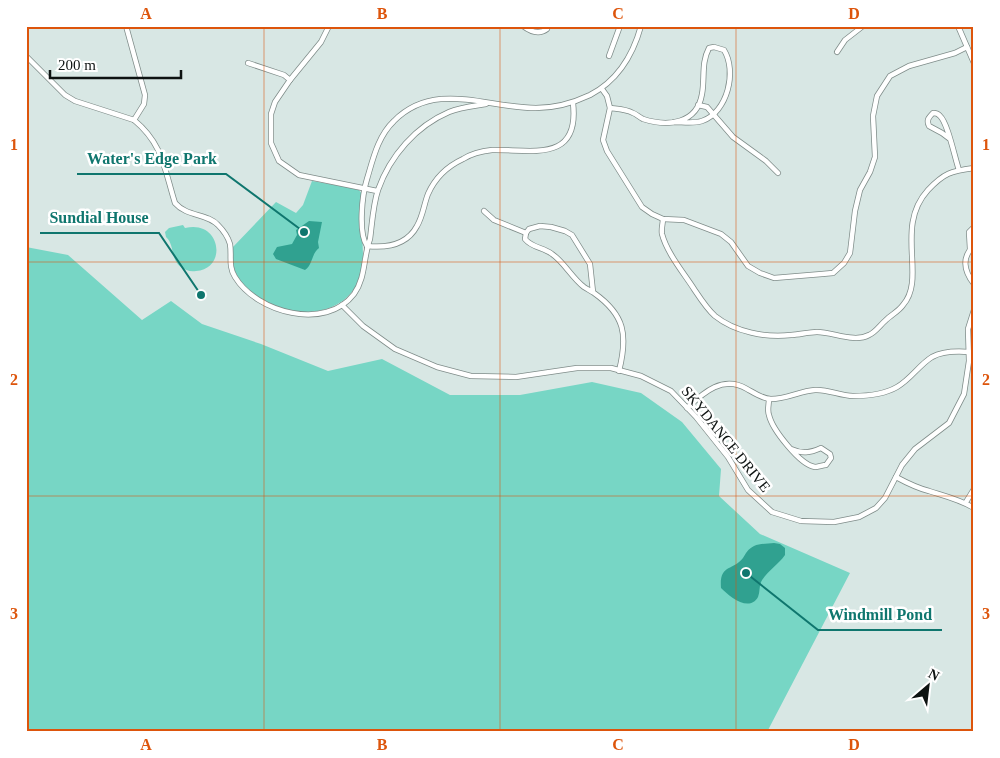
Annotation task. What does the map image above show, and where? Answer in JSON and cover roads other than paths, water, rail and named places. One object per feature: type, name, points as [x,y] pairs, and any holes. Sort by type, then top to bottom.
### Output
[{"type":"street","points":[[126,26],[145,95],[144,104],[134,120]]},
{"type":"street","points":[[323,26],[324,36]]},
{"type":"street","points":[[329,26],[321,42],[280,94],[271,114],[271,143],[279,161],[299,175],[378,191]]},
{"type":"street","points":[[523,26],[537,33],[543,32],[548,26]]},
{"type":"street","points":[[609,56],[620,26]]},
{"type":"street","points":[[367,246],[363,240],[364,188],[379,142],[386,130],[404,112],[418,104],[439,98],[536,108],[573,103],[602,89],[619,71],[630,54],[641,26]]},
{"type":"street","points":[[837,52],[845,40],[862,26]]},
{"type":"street","points":[[958,26],[974,63]]},
{"type":"street","points":[[610,108],[632,112],[642,118],[668,123],[674,122],[687,120],[696,110],[702,91],[704,57],[709,48],[714,47],[724,50],[728,57],[729,68],[726,95],[720,105],[712,115],[703,121],[674,122]]},
{"type":"street","points":[[602,89],[607,96],[610,108],[603,140],[607,151],[642,207],[664,219],[684,220],[721,234],[731,242],[748,266],[774,278],[833,272],[844,262],[850,253],[855,211],[860,190],[870,172],[875,157],[872,116],[877,96],[890,76],[909,66],[955,53],[967,47]]},
{"type":"street","points":[[26,56],[65,95],[75,101],[134,120],[156,144],[174,203],[181,210],[216,223],[225,233],[230,244],[230,265],[242,287],[274,308],[294,313],[326,312],[342,306],[354,294],[365,268],[367,246],[370,239],[378,191],[390,164],[411,137],[449,112],[486,104]]},
{"type":"street","points":[[248,62],[284,75],[290,80]]},
{"type":"street","points":[[367,246],[393,245],[410,235],[417,227],[428,193],[435,182],[459,160],[492,150],[534,152],[555,148],[568,135],[574,124],[573,103]]},
{"type":"street","points":[[698,105],[707,107],[733,137],[778,173]]},
{"type":"street","points":[[950,139],[929,126],[927,122],[933,113],[942,117],[950,139],[959,170]]},
{"type":"street","points":[[664,219],[661,232],[671,253],[700,298],[715,316],[732,326],[753,333],[775,336],[829,332],[862,337],[869,336],[904,305],[911,289],[911,227],[915,211],[922,197],[936,182],[950,172],[974,168]]},
{"type":"street","points":[[484,211],[494,220],[526,233]]},
{"type":"street","points":[[593,292],[590,264],[572,235],[551,227],[540,226],[529,229],[525,239],[529,244],[551,253],[584,288],[593,292],[606,303],[619,318],[624,332],[624,350],[619,370]]},
{"type":"street","points":[[974,227],[969,232],[970,249],[965,266],[967,275],[974,284]]},
{"type":"street","points":[[970,249],[974,245]]},
{"type":"street","name":"SKYDANCE DRIVE","points":[[342,306],[363,326],[395,349],[437,367],[471,376],[516,377],[577,368],[611,368],[641,376],[671,391],[728,457],[748,490],[772,512],[801,521],[834,522],[859,517],[876,508],[885,498],[902,465],[915,449],[949,423],[964,394],[969,361],[968,329],[972,322],[974,310]]},
{"type":"street","points":[[687,408],[702,395],[717,386],[729,383],[740,385],[769,399],[786,397],[802,391],[819,390],[837,395],[852,396],[879,393],[896,387],[914,374],[932,357],[947,352],[969,352]]},
{"type":"street","points":[[769,399],[768,414],[773,424],[791,449],[802,461],[815,467],[826,465],[830,458],[830,454],[821,448],[808,452],[799,452],[791,449]]},
{"type":"street","points":[[896,477],[912,485],[966,502],[974,508]]},
{"type":"street","points":[[966,502],[974,489]]},
{"type":"place","name":"Water's Edge Park","points":[[304,232]]},
{"type":"place","name":"Sundial House","points":[[201,295]]},
{"type":"place","name":"Windmill Pond","points":[[746,573]]}]
